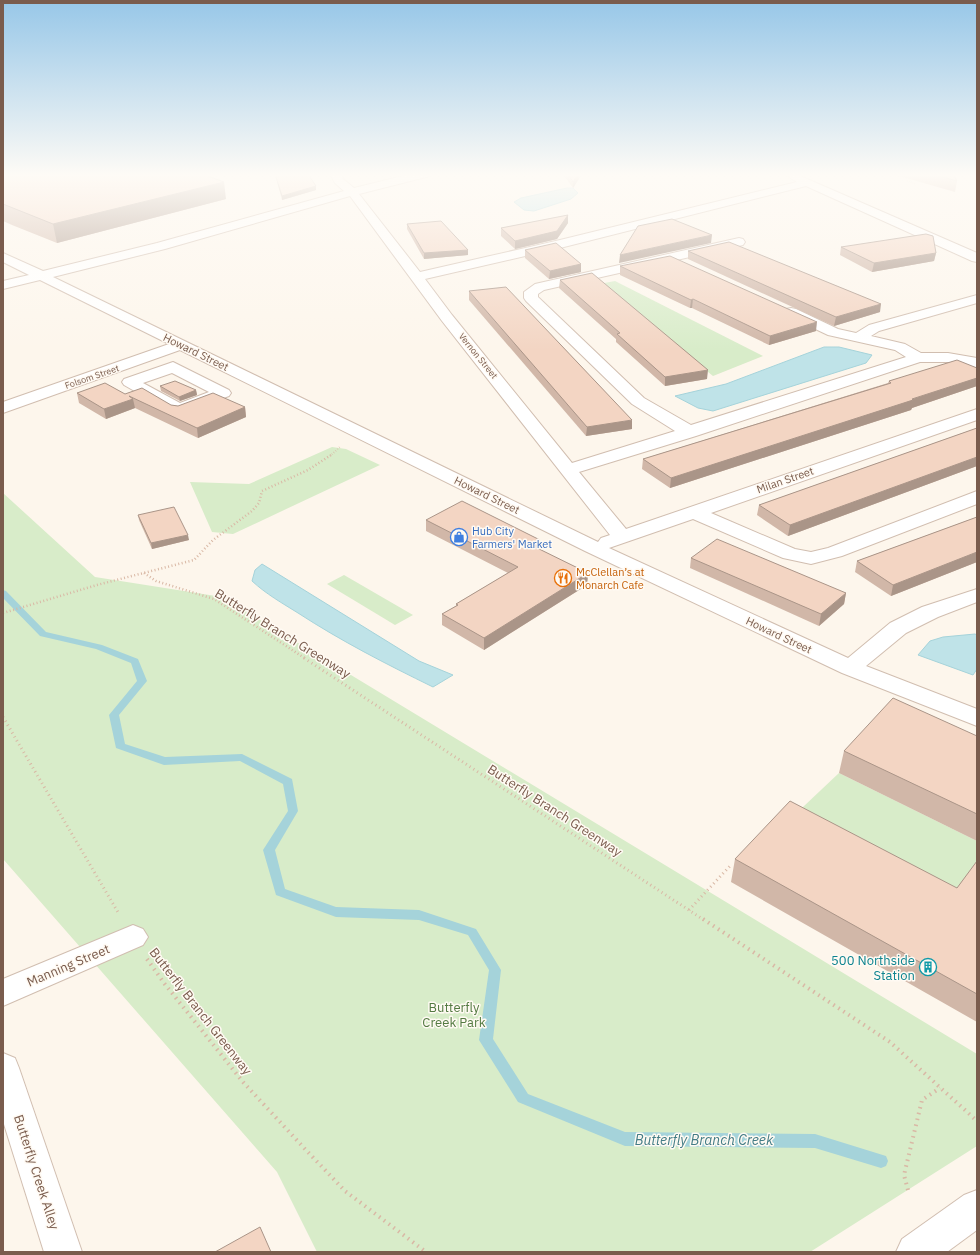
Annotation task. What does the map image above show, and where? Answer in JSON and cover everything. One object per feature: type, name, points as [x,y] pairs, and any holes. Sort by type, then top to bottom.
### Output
[{"type":"street","points":[[3,285],[161,246],[209,233]]},
{"type":"street","name":"Vernon Street","points":[[386,233],[417,277],[483,363],[622,537]]},
{"type":"street","points":[[417,277],[606,233]]},
{"type":"street","points":[[918,233],[977,258]]},
{"type":"street","points":[[690,432],[638,401],[531,298],[531,292],[540,287],[739,242]]},
{"type":"street","points":[[959,251],[977,250]]},
{"type":"street","name":"Howard Street","points":[[3,257],[592,547],[850,668],[977,718]]},
{"type":"street","points":[[672,258],[693,267]]},
{"type":"street","points":[[858,338],[874,328],[977,298]]},
{"type":"street","points":[[777,306],[833,332],[900,347],[918,358]]},
{"type":"street","name":"Folsom Street","points":[[3,408],[165,351],[180,344]]},
{"type":"street","points":[[568,468],[592,463],[918,358],[936,356],[963,358],[977,363]]},
{"type":"street","points":[[180,371],[223,393],[179,409],[130,382],[173,367],[180,371],[212,360]]},
{"type":"street","name":"Milan Street","points":[[592,547],[977,414]]},
{"type":"street","points":[[693,512],[790,554],[811,558],[835,552],[977,497]]},
{"type":"street","points":[[850,668],[898,628],[930,612],[977,595]]},
{"type":"street","name":"Manning Street","points":[[3,993],[133,938]]},
{"type":"street","name":"Butterfly Creek Alley","points":[[3,1068],[63,1252]]},
{"type":"street","points":[[915,1252],[977,1208]]},
{"type":"path","points":[[3,613],[97,585],[194,560],[213,540],[252,511],[258,503],[262,491],[308,470],[330,456],[341,446]]},
{"type":"path","name":"Butterfly Branch Greenway","points":[[144,573],[156,581],[214,599],[890,1042],[977,1121]]},
{"type":"path","name":"Butterfly Branch Greenway","points":[[3,717],[133,938],[164,983],[238,1076],[345,1191],[426,1252]]},
{"type":"path","points":[[689,910],[730,866]]},
{"type":"path","points":[[908,1190],[904,1175],[922,1100],[940,1088]]},
{"type":"green space","points":[[615,281],[763,356],[713,376],[599,284]]},
{"type":"green space","points":[[332,447],[346,449],[380,465],[233,534],[212,532],[190,482],[249,484]]},
{"type":"green space","name":"Butterfly Creek Park","points":[[3,493],[95,577],[222,597],[977,1054],[977,1146],[810,1252],[317,1252],[277,1172],[3,859]]},
{"type":"green space","points":[[344,575],[413,615],[395,625],[327,584]]},
{"type":"green space","points":[[839,773],[977,841],[977,873],[950,911],[785,824]]},
{"type":"water","points":[[824,347],[839,347],[872,355],[866,363],[713,411],[698,408],[675,396],[726,384]]},
{"type":"water","points":[[262,564],[419,661],[453,675],[433,687],[347,643],[274,598],[252,581],[255,570]]},
{"type":"water","points":[[977,635],[977,669],[973,675],[918,655],[930,641],[943,637]]},
{"type":"building","points":[[412,233],[452,233],[468,250],[424,253]]},
{"type":"building","points":[[506,233],[550,233],[515,241]]},
{"type":"building","points":[[634,233],[706,233],[712,235],[620,255]]},
{"type":"building","points":[[926,234],[933,236],[936,253],[874,263],[841,247]]},
{"type":"building","points":[[729,242],[881,304],[836,317],[688,251]]},
{"type":"building","points":[[556,243],[581,264],[550,271],[525,250]]},
{"type":"building","points":[[670,256],[817,322],[770,336],[620,266]]},
{"type":"building","points":[[592,273],[708,370],[665,377],[617,334],[620,333],[560,280]]},
{"type":"building","points":[[506,287],[632,420],[587,427],[469,291]]},
{"type":"building","points":[[957,360],[977,368],[977,378],[671,478],[643,459],[891,383],[889,381]]},
{"type":"building","points":[[175,381],[196,390],[179,397],[160,386]]},
{"type":"building","points":[[105,383],[125,394],[142,388],[171,405],[178,406],[213,393],[245,407],[197,428],[129,396],[133,399],[104,409],[77,393]]},
{"type":"building","points":[[977,428],[977,457],[790,525],[759,505]]},
{"type":"building","points":[[462,501],[540,540],[531,545],[588,573],[484,638],[442,614],[518,567],[426,520]]},
{"type":"building","points":[[174,507],[188,535],[151,543],[138,515]]},
{"type":"building","points":[[977,517],[977,552],[893,585],[857,561]]},
{"type":"building","points":[[717,539],[846,593],[821,614],[691,558]]},
{"type":"building","points":[[893,698],[977,736],[977,814],[844,751]]},
{"type":"building","name":"500 Northside Station","points":[[790,801],[957,888],[977,861],[977,994],[735,859]]},
{"type":"building","points":[[260,1227],[271,1252],[215,1252]]},
{"type":"waterway","name":"Butterfly Branch Creek","points":[[3,593],[43,634],[99,647],[135,661],[142,681],[114,715],[120,746],[164,761],[242,757],[288,782],[293,811],[269,850],[280,892],[336,912],[419,915],[472,932],[495,970],[486,1040],[523,1098],[625,1139],[815,1141],[881,1161]]},
{"type":"place","name":"Hub City Farmers' Market","points":[[459,537]]},
{"type":"place","name":"McClellan’s at Monarch Cafe","points":[[563,578]]},
{"type":"place","name":"500 Northside Station","points":[[928,967]]}]
